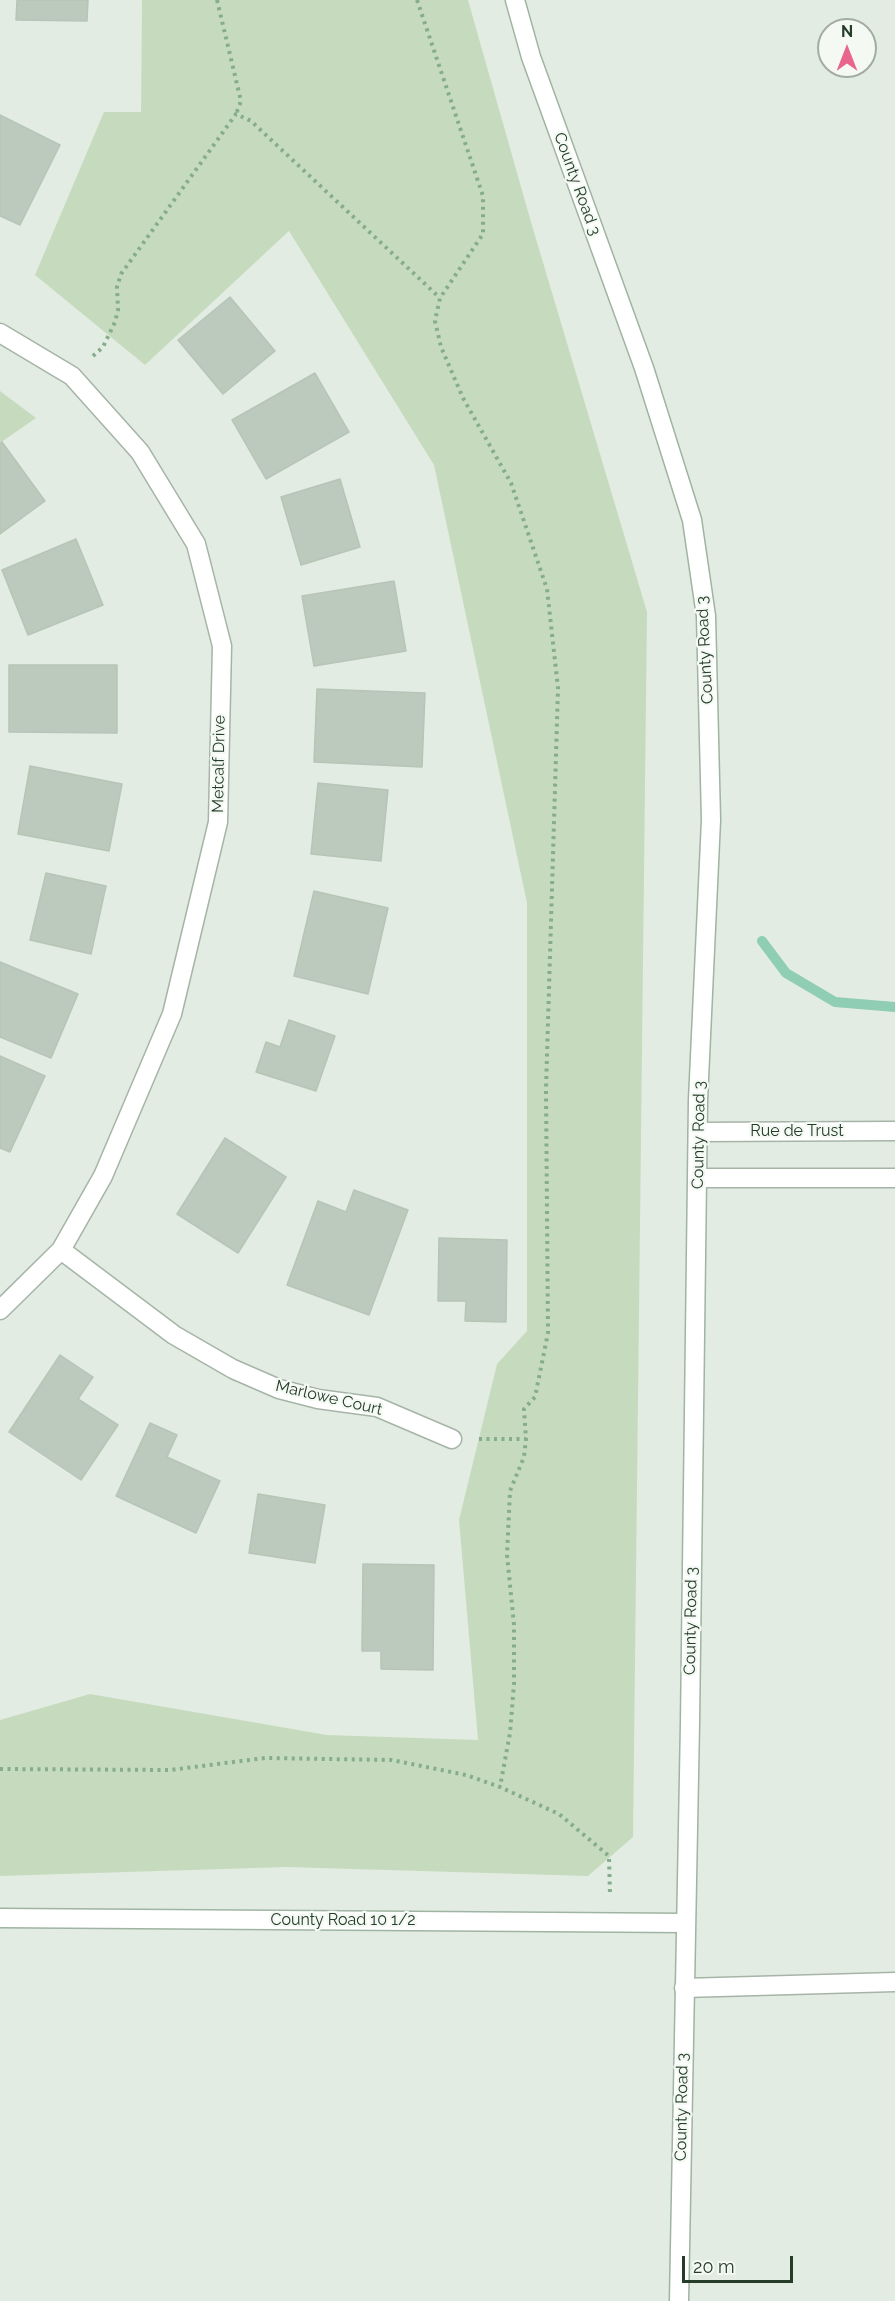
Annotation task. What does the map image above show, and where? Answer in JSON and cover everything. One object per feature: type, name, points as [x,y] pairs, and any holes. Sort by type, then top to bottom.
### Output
[{"type":"street","name":"County Road 3","points":[[515,0],[531,57],[644,368],[692,520],[706,616],[711,820],[698,1132],[679,2301]]},
{"type":"street","name":"Metcalf Drive","points":[[0,333],[72,376],[140,452],[196,544],[222,646],[218,822],[172,1014],[103,1176],[61,1250],[0,1310]]},
{"type":"street","name":"Rue de Trust","points":[[698,1132],[895,1131]]},
{"type":"street","points":[[698,1178],[895,1178]]},
{"type":"street","name":"Marlowe Court","points":[[61,1250],[174,1335],[233,1369],[279,1389],[376,1407],[452,1439]]},
{"type":"street","name":"County Road 10 1/2","points":[[0,1918],[686,1923]]},
{"type":"street","points":[[684,1988],[895,1982]]},
{"type":"path","points":[[72,376],[103,346],[110,334],[118,310],[117,287],[121,274],[236,114],[241,101],[217,0]]},
{"type":"path","points":[[417,0],[483,196],[483,234],[440,298],[435,321],[441,346],[463,398],[511,483],[547,590],[558,688],[546,1089],[548,1333],[535,1397],[524,1409],[526,1439],[524,1456],[510,1491],[507,1555],[514,1625],[514,1684],[510,1733],[500,1787]]},
{"type":"path","points":[[236,114],[251,121],[440,298]]},
{"type":"path","points":[[452,1439],[526,1439]]},
{"type":"path","points":[[0,1769],[170,1770],[265,1758],[392,1760],[466,1775],[500,1787],[559,1814],[609,1856],[610,1923]]},
{"type":"green space","points":[[142,0],[468,0],[531,222],[647,612],[633,1837],[588,1876],[286,1867],[0,1876],[0,1720],[90,1694],[327,1735],[478,1740],[459,1520],[497,1364],[527,1331],[527,903],[434,465],[289,231],[145,365],[35,275],[104,112],[141,112]]},
{"type":"green space","points":[[0,391],[36,418],[0,443]]},
{"type":"building","points":[[17,0],[88,0],[87,21],[16,20]]},
{"type":"building","points":[[0,115],[60,145],[20,225],[0,216]]},
{"type":"building","points":[[230,297],[275,351],[223,394],[178,340]]},
{"type":"building","points":[[315,373],[349,432],[266,479],[232,420]]},
{"type":"building","points":[[2,442],[45,501],[0,534],[0,444]]},
{"type":"building","points":[[340,479],[360,547],[301,565],[281,497]]},
{"type":"building","points":[[76,539],[103,605],[28,635],[2,570]]},
{"type":"building","points":[[394,581],[406,651],[314,666],[302,596]]},
{"type":"building","points":[[9,665],[117,665],[117,733],[9,732]]},
{"type":"building","points":[[317,689],[425,693],[422,767],[314,762]]},
{"type":"building","points":[[30,766],[122,784],[109,851],[18,834]]},
{"type":"building","points":[[318,783],[388,790],[381,861],[311,854]]},
{"type":"building","points":[[46,873],[106,886],[91,954],[30,940]]},
{"type":"building","points":[[314,891],[388,908],[368,994],[294,976]]},
{"type":"building","points":[[0,962],[78,994],[51,1058],[0,1037]]},
{"type":"building","points":[[289,1020],[335,1036],[316,1091],[256,1072],[266,1042],[280,1047]]},
{"type":"building","points":[[0,1056],[45,1076],[10,1152],[0,1148]]},
{"type":"building","points":[[225,1138],[286,1177],[238,1253],[177,1214]]},
{"type":"building","points":[[354,1190],[408,1210],[369,1315],[287,1285],[318,1201],[346,1212]]},
{"type":"building","points":[[439,1238],[507,1240],[506,1322],[465,1321],[466,1301],[438,1301]]},
{"type":"building","points":[[60,1355],[93,1377],[78,1399],[118,1425],[81,1480],[9,1432]]},
{"type":"building","points":[[150,1423],[177,1435],[167,1457],[220,1481],[196,1533],[116,1496]]},
{"type":"building","points":[[258,1494],[325,1505],[315,1563],[249,1553]]},
{"type":"building","points":[[363,1564],[434,1565],[433,1670],[381,1669],[381,1651],[362,1651]]},
{"type":"waterway","points":[[762,941],[786,973],[835,1002],[895,1007]]}]
